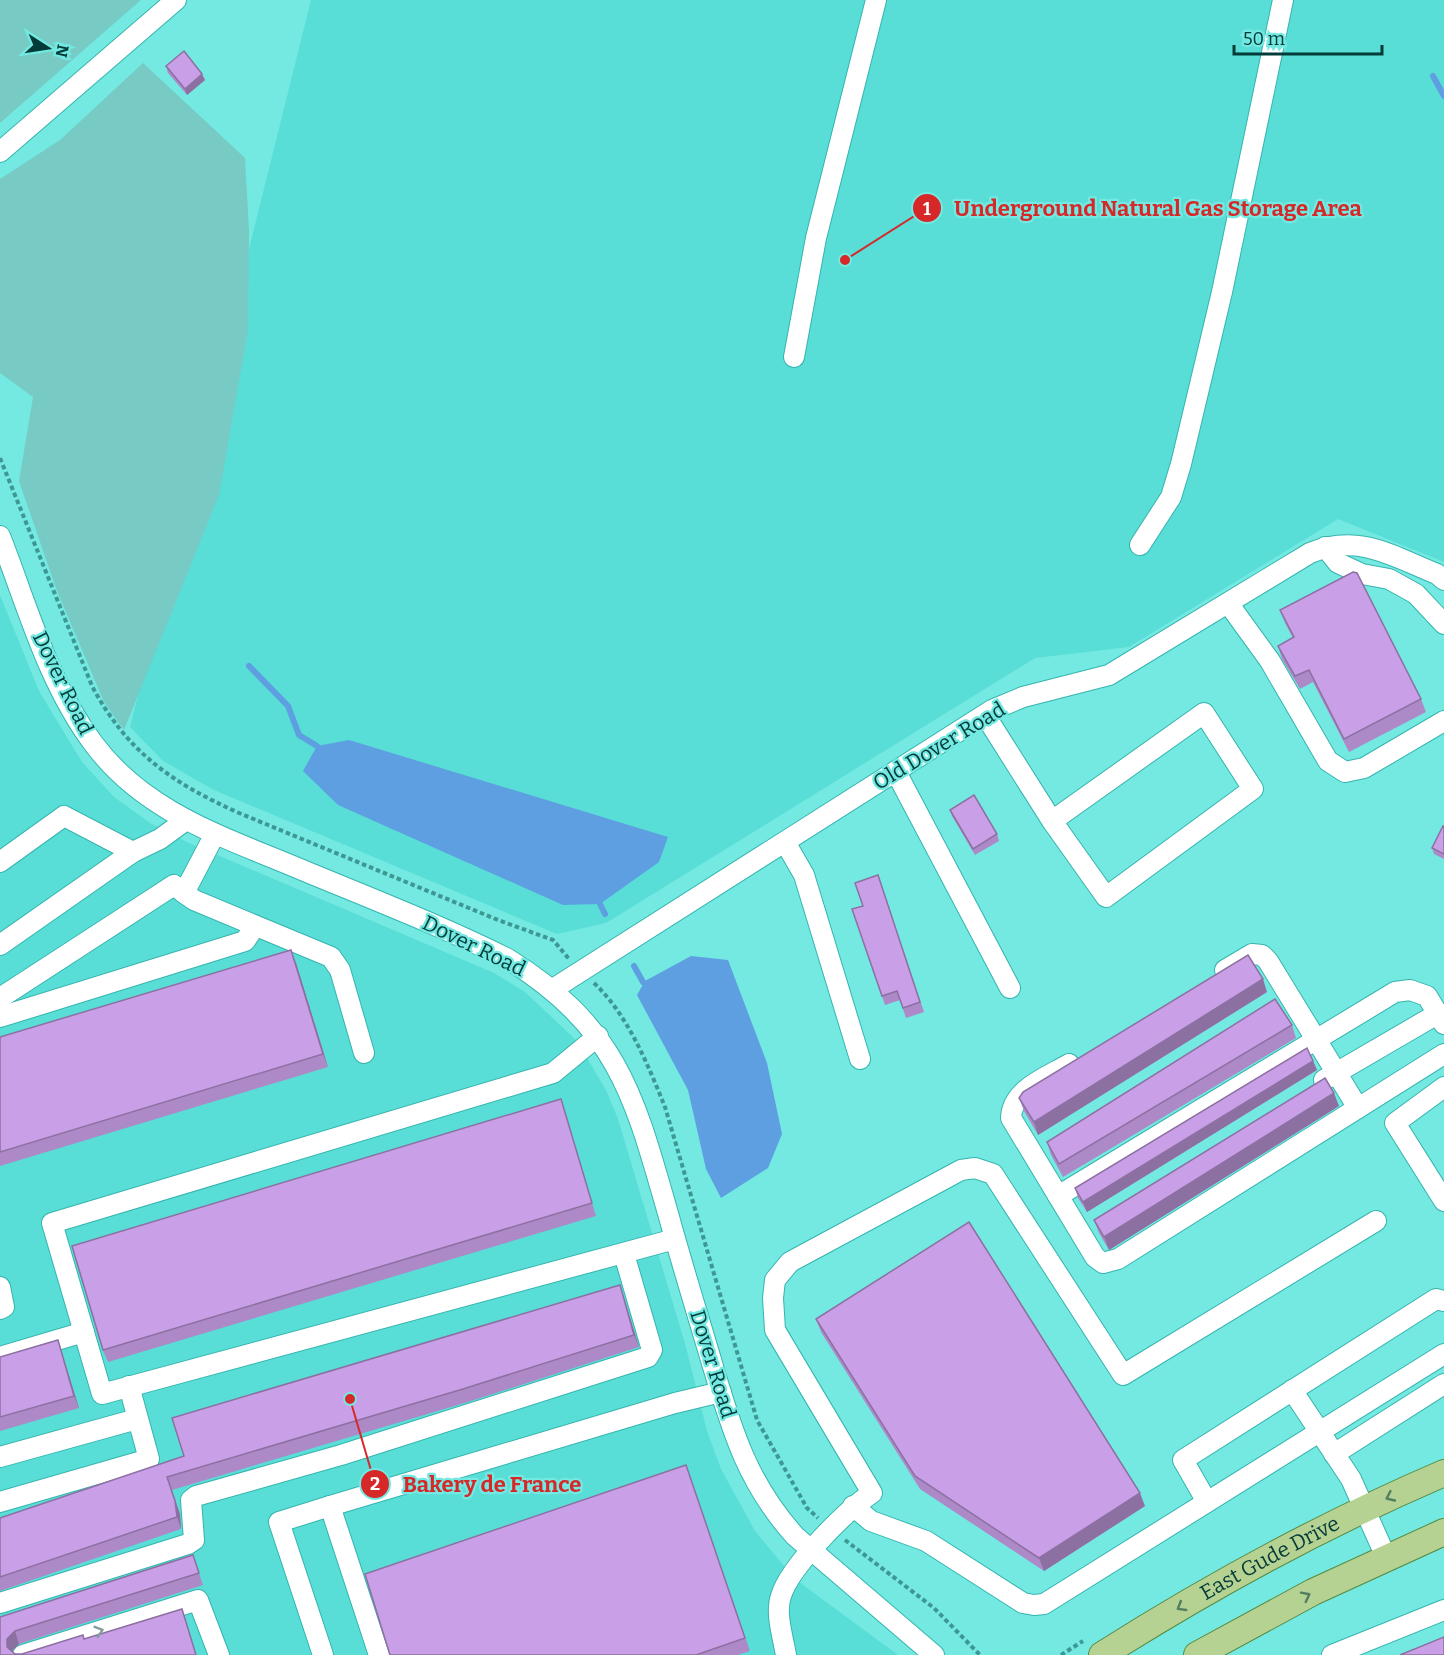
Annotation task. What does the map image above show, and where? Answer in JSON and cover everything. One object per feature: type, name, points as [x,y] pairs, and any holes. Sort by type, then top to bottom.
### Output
[{"type":"main road","name":"East Gude Drive","points":[[1102,1655],[1262,1561],[1364,1509],[1444,1473]]},
{"type":"main road","points":[[1197,1655],[1254,1622],[1386,1557],[1444,1532]]},
{"type":"street","points":[[0,153],[176,0]]},
{"type":"street","points":[[794,357],[816,238],[876,0]]},
{"type":"street","points":[[1140,545],[1171,497],[1181,464],[1222,292],[1283,0]]},
{"type":"street","name":"Dover Road","points":[[1,541],[7,577],[58,683],[92,742],[107,761],[136,788],[186,820],[215,834],[488,949],[553,989],[598,1036],[621,1074],[635,1106],[721,1392],[748,1471],[778,1517],[811,1551],[901,1624],[934,1655]]},
{"type":"street","name":"Old Dover Road","points":[[553,989],[985,715],[1023,697],[1109,675],[1310,553],[1325,547],[1366,545],[1437,574],[1444,580]]},
{"type":"street","points":[[1325,547],[1338,563],[1362,574],[1389,579],[1416,594],[1444,624]]},
{"type":"street","points":[[1228,603],[1270,662],[1328,761],[1346,772],[1364,768],[1444,721]]},
{"type":"street","points":[[985,715],[1052,820],[1106,897],[1253,789],[1204,713],[1052,820]]},
{"type":"street","points":[[896,772],[1010,988]]},
{"type":"street","points":[[0,862],[64,816],[133,852]]},
{"type":"street","points":[[0,945],[133,852],[160,839],[186,820]]},
{"type":"street","points":[[184,893],[215,834]]},
{"type":"street","points":[[785,843],[804,875],[860,1059]]},
{"type":"street","points":[[0,998],[174,885],[194,900],[331,957],[340,970],[364,1053]]},
{"type":"street","points":[[0,1017],[245,941],[255,926]]},
{"type":"street","points":[[1212,978],[1252,954],[1262,955],[1268,961],[1358,1108]]},
{"type":"street","points":[[1058,1196],[1395,992],[1410,990],[1427,996],[1441,1018],[1336,1072],[1303,1093]]},
{"type":"street","points":[[1268,1006],[1288,993]]},
{"type":"street","points":[[598,1036],[553,1073],[52,1223],[102,1394],[675,1239]]},
{"type":"street","points":[[1082,1056],[1022,1092],[1012,1105],[1011,1118],[1095,1257],[1103,1263],[1118,1259],[1444,1054]]},
{"type":"street","points":[[1444,1088],[1395,1123],[1444,1201]]},
{"type":"street","points":[[1032,1153],[1052,1141]]},
{"type":"street","points":[[786,1655],[780,1598],[785,1586],[811,1551],[853,1506],[872,1493],[775,1330],[773,1298],[776,1280],[790,1262],[961,1170],[975,1168],[993,1174],[1123,1375],[1376,1221]]},
{"type":"street","points":[[1079,1231],[1100,1218]]},
{"type":"street","points":[[0,1603],[188,1544],[194,1540],[191,1500],[196,1496],[341,1455],[648,1357],[652,1350],[624,1254]]},
{"type":"street","points":[[0,1287],[4,1307],[0,1309]]},
{"type":"street","points":[[1208,1502],[1183,1460],[1437,1299],[1444,1301]]},
{"type":"street","points":[[0,1357],[84,1332]]},
{"type":"street","points":[[853,1506],[871,1521],[926,1541],[1023,1602],[1034,1605],[1053,1598],[1444,1354]]},
{"type":"street","points":[[1334,1454],[1444,1384]]},
{"type":"street","points":[[0,1502],[149,1459],[129,1386]]},
{"type":"street","points":[[1292,1390],[1351,1479],[1386,1557]]},
{"type":"street","points":[[323,1655],[279,1522],[675,1403],[721,1392]]},
{"type":"street","points":[[0,1456],[137,1419]]},
{"type":"street","points":[[330,1506],[379,1655]]},
{"type":"street","points":[[23,1655],[198,1600],[219,1655]]},
{"type":"street","points":[[1332,1655],[1444,1610]]},
{"type":"path","points":[[0,458],[92,686],[106,713],[148,761],[201,796],[239,813],[498,920],[553,940],[612,1005],[641,1051],[665,1107],[757,1420],[807,1508],[831,1530],[934,1608],[980,1655]]},
{"type":"shaded area","points":[[0,0],[141,0],[0,123]]},
{"type":"shaded area","points":[[311,0],[1444,0],[1444,562],[1338,519],[1129,647],[1035,658],[606,923],[557,934],[214,790],[163,761],[130,727]]},
{"type":"shaded area","points":[[143,63],[245,158],[249,231],[248,330],[219,495],[124,730],[104,702],[57,591],[19,481],[33,397],[0,373],[0,179],[60,140]]},
{"type":"shaded area","points":[[0,595],[39,691],[82,762],[114,797],[150,823],[187,842],[494,973],[525,992],[577,1041],[606,1090],[618,1119],[686,1347],[707,1431],[721,1469],[755,1531],[795,1579],[898,1655],[0,1655]]},
{"type":"shaded area","points":[[349,740],[668,837],[659,862],[600,904],[563,905],[338,805],[303,771],[317,746]]},
{"type":"shaded area","points":[[691,956],[728,960],[767,1063],[782,1134],[768,1168],[721,1198],[706,1169],[688,1090],[637,995],[645,981]]},
{"type":"building","points":[[184,51],[202,74],[185,89],[166,66]]},
{"type":"building","points":[[1353,572],[1357,573],[1421,699],[1344,739],[1309,670],[1295,676],[1278,646],[1294,637],[1280,610]]},
{"type":"building","points":[[974,795],[997,834],[973,849],[950,810]]},
{"type":"building","points":[[1444,826],[1444,854],[1432,848]]},
{"type":"building","points":[[878,875],[920,1002],[903,1008],[897,991],[882,996],[852,909],[863,906],[855,883]]},
{"type":"building","points":[[291,950],[323,1054],[0,1152],[0,1037]]},
{"type":"building","points":[[1248,955],[1263,979],[1034,1122],[1019,1098],[1023,1092]]},
{"type":"building","points":[[1275,999],[1292,1025],[1059,1164],[1047,1142]]},
{"type":"building","points":[[1307,1048],[1313,1061],[1083,1202],[1075,1188]]},
{"type":"building","points":[[1325,1078],[1334,1093],[1104,1237],[1094,1220]]},
{"type":"building","points":[[561,1099],[592,1203],[103,1350],[72,1246]]},
{"type":"building","points":[[969,1222],[1140,1493],[1039,1558],[915,1476],[816,1319]]},
{"type":"building","points":[[620,1285],[634,1335],[463,1389],[167,1477],[175,1501],[177,1517],[0,1577],[0,1518],[184,1456],[172,1418]]},
{"type":"building","points":[[58,1340],[74,1396],[0,1417],[0,1357]]},
{"type":"building","points":[[686,1465],[745,1638],[696,1655],[390,1655],[365,1574]]},
{"type":"building","points":[[193,1555],[199,1573],[15,1631],[7,1639],[7,1647],[15,1654],[22,1654],[83,1635],[84,1639],[182,1609],[196,1655],[0,1655],[0,1617]]},
{"type":"building","points":[[1444,1637],[1444,1655],[1400,1655]]},
{"type":"waterway","points":[[1433,76],[1444,96]]},
{"type":"waterway","points":[[249,666],[288,706],[299,735],[317,746]]},
{"type":"waterway","points":[[600,904],[605,914]]},
{"type":"waterway","points":[[634,966],[643,982]]},
{"type":"place","name":"Underground Natural Gas Storage Area","points":[[845,260]]},
{"type":"place","name":"Bakery de France","points":[[350,1399]]}]
